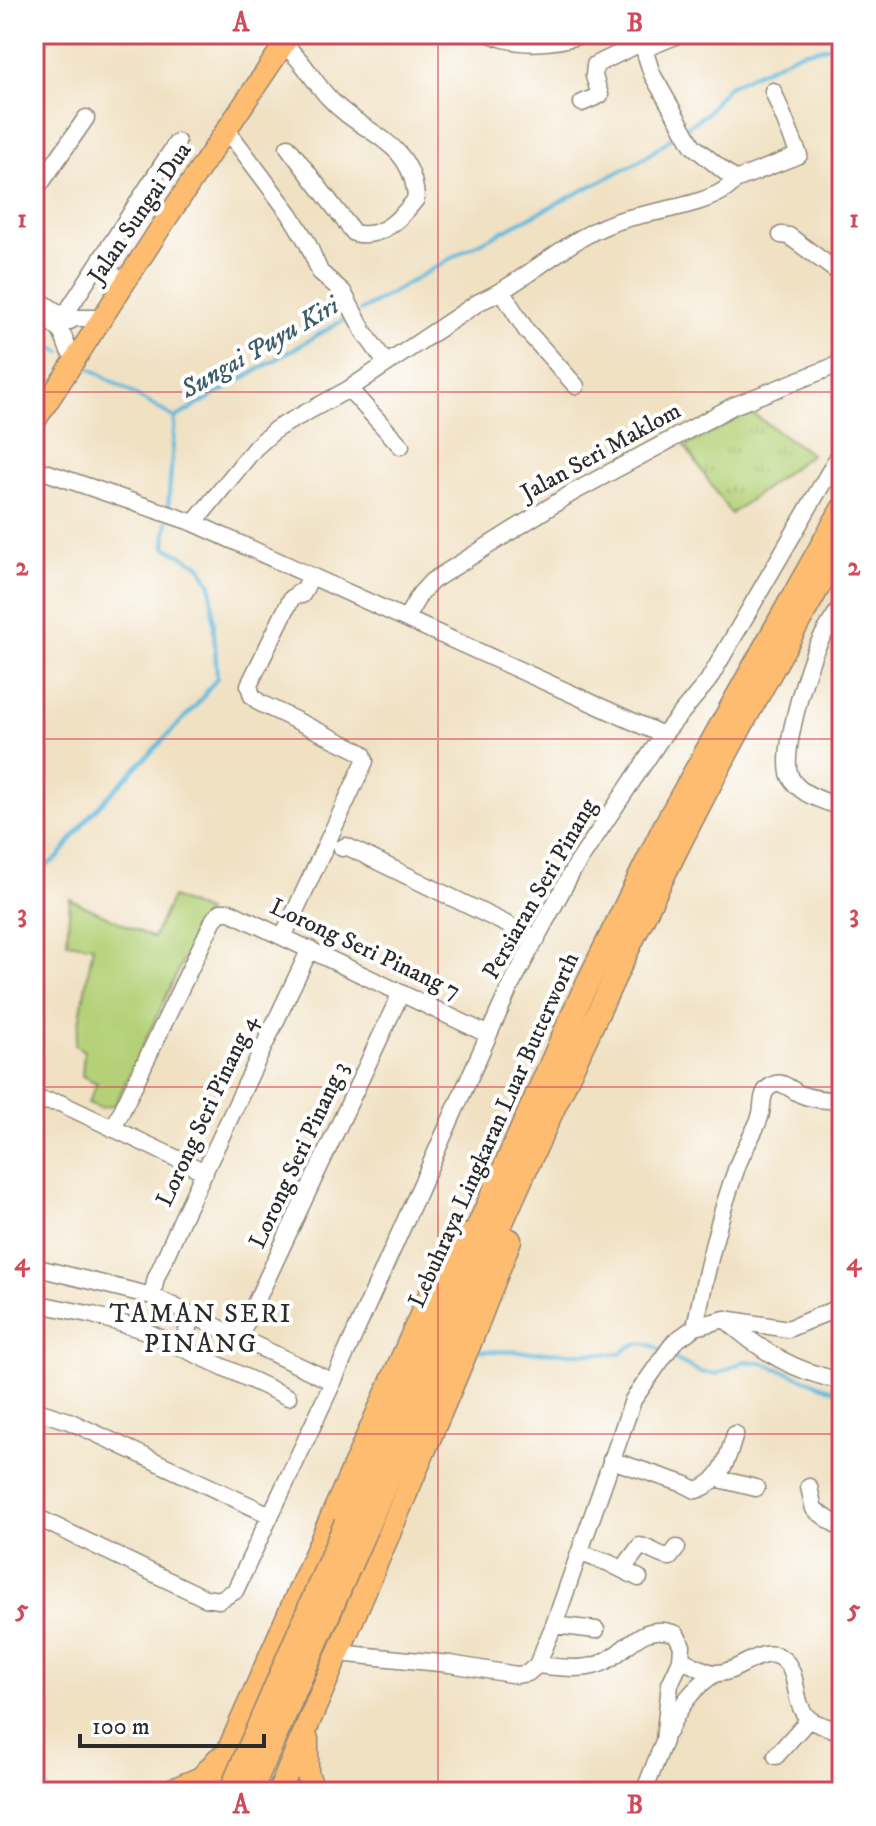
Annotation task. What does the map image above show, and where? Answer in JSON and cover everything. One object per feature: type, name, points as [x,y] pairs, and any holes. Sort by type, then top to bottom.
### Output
[{"type":"highway","name":"Lebuhraya Lingkaran Luar Butterworth","points":[[551,1090],[581,996],[665,825],[842,509]]},
{"type":"highway","name":"Lebuhraya Lingkaran Luar Butterworth","points":[[230,1792],[356,1526],[551,1090],[772,668],[842,545]]},
{"type":"highway","points":[[279,1792],[470,1343],[544,1154],[551,1090]]},
{"type":"highway","points":[[210,1792],[432,1290],[503,1145],[551,1090]]},
{"type":"highway","name":"Lebuhraya Lingkaran Luar Butterworth","points":[[251,1792],[356,1526]]},
{"type":"highway","points":[[310,1718],[305,1751],[307,1773],[314,1792]]},
{"type":"highway","points":[[238,1729],[241,1749],[253,1765],[266,1769],[278,1767],[296,1753]]},
{"type":"highway","points":[[167,1792],[201,1778],[238,1729]]},
{"type":"main road","name":"Jalan Sungai Dua","points":[[35,419],[288,40]]},
{"type":"street","points":[[490,34],[545,43],[584,34]]},
{"type":"street","points":[[582,103],[600,95],[594,76],[595,65],[640,42],[680,34]]},
{"type":"street","points":[[288,40],[328,98],[343,112],[381,136],[404,159],[411,173],[416,199],[400,220],[382,230],[365,236],[354,233],[288,147]]},
{"type":"street","points":[[640,42],[652,74],[693,146],[735,180]]},
{"type":"street","points":[[190,521],[276,429],[349,389],[479,302],[502,292],[595,231],[624,219],[718,194],[735,180],[799,155],[773,91]]},
{"type":"street","points":[[34,193],[86,118]]},
{"type":"street","points":[[227,130],[290,214],[320,272],[343,292],[386,363]]},
{"type":"street","points":[[76,357],[66,348],[63,334],[63,324],[70,307],[177,142]]},
{"type":"street","points":[[781,235],[789,236],[842,275]]},
{"type":"street","points":[[99,262],[106,271],[125,281]]},
{"type":"street","points":[[502,292],[526,330],[576,386]]},
{"type":"street","points":[[34,297],[63,324]]},
{"type":"street","points":[[34,314],[63,324],[101,318]]},
{"type":"street","name":"Jalan Seri Maklom","points":[[406,618],[432,581],[572,493],[733,406],[842,363]]},
{"type":"street","points":[[349,389],[401,446]]},
{"type":"street","name":"Persiaran Seri Pinang","points":[[34,1516],[205,1598],[219,1600],[235,1591],[485,1048],[487,1034],[573,870],[663,735],[708,681],[842,450]]},
{"type":"street","points":[[34,468],[190,521],[663,735]]},
{"type":"street","points":[[283,937],[365,761],[363,754],[357,750],[260,703],[252,696],[249,685],[291,599],[298,593],[302,595],[311,576]]},
{"type":"street","points":[[842,604],[815,651],[795,714],[787,760],[790,776],[802,791],[842,808]]},
{"type":"street","points":[[342,848],[346,846],[537,939]]},
{"type":"street","name":"Lorong Seri Pinang 7","points":[[113,1129],[214,919],[221,912],[230,912],[487,1034]]},
{"type":"street","name":"Lorong Seri Pinang 4","points":[[152,1296],[156,1278],[310,949]]},
{"type":"street","name":"Lorong Seri Pinang 3","points":[[239,1338],[401,993]]},
{"type":"street","points":[[695,1327],[719,1223],[741,1154],[761,1113],[764,1093],[769,1086],[777,1083],[815,1099],[842,1101]]},
{"type":"street","points":[[34,1100],[60,1103],[205,1172]]},
{"type":"street","points":[[34,1267],[152,1296],[333,1382]]},
{"type":"street","points":[[34,1303],[93,1315],[143,1330],[288,1397]]},
{"type":"street","points":[[338,1653],[450,1664],[517,1675],[528,1673],[537,1665],[554,1625],[633,1400],[674,1342],[695,1327],[725,1319],[788,1329],[833,1310],[842,1303]]},
{"type":"street","points":[[180,1346],[194,1317]]},
{"type":"street","points":[[725,1319],[777,1360],[813,1376],[842,1381]]},
{"type":"street","points":[[37,1411],[69,1421],[270,1515]]},
{"type":"street","points":[[611,1460],[696,1490],[705,1488],[724,1469],[735,1434]]},
{"type":"street","points":[[715,1478],[756,1488]]},
{"type":"street","points":[[809,1487],[814,1509],[842,1529]]},
{"type":"street","points":[[623,1569],[640,1546],[666,1557],[670,1557],[677,1548]]},
{"type":"street","points":[[580,1553],[639,1578]]},
{"type":"street","points":[[554,1625],[596,1630]]},
{"type":"street","points":[[537,1665],[593,1666],[614,1658],[633,1639],[656,1630],[676,1634],[682,1646],[681,1660],[670,1684],[664,1741]]},
{"type":"street","points":[[644,1792],[664,1741],[685,1700],[697,1685],[716,1673],[746,1665],[757,1656],[773,1654],[784,1659],[793,1673],[800,1705],[809,1719],[842,1732]]},
{"type":"street","points":[[681,1660],[716,1673]]},
{"type":"street","points":[[776,1756],[809,1719]]},
{"type":"green space","points":[[750,412],[811,454],[731,514],[685,446]]},
{"type":"green space","points":[[172,897],[206,912],[115,1105],[101,1108],[88,1103],[97,1083],[82,1076],[84,1051],[75,1045],[93,946],[67,942],[70,899],[153,938]]},
{"type":"waterway","name":"Sungai Puyu Kiri","points":[[687,127],[706,114],[727,87],[801,52],[842,44]]},
{"type":"waterway","name":"Sungai Puyu Kiri","points":[[360,311],[462,252],[640,161],[680,132]]},
{"type":"waterway","name":"Sungai Puyu Kiri","points":[[168,508],[175,418],[352,315]]},
{"type":"waterway","points":[[34,337],[61,352]]},
{"type":"waterway","points":[[91,369],[175,418]]},
{"type":"waterway","name":"Sungai Puyu Kiri","points":[[34,873],[58,858],[90,815],[195,707],[217,678],[211,584],[199,565],[165,547],[167,521]]},
{"type":"waterway","points":[[481,1351],[620,1354],[641,1343],[663,1352]]},
{"type":"waterway","points":[[671,1357],[700,1372],[716,1374],[745,1361],[763,1363],[842,1391]]},
{"type":"district","name":"TAMAN SERI PINANG","points":[[201,1329]]}]
